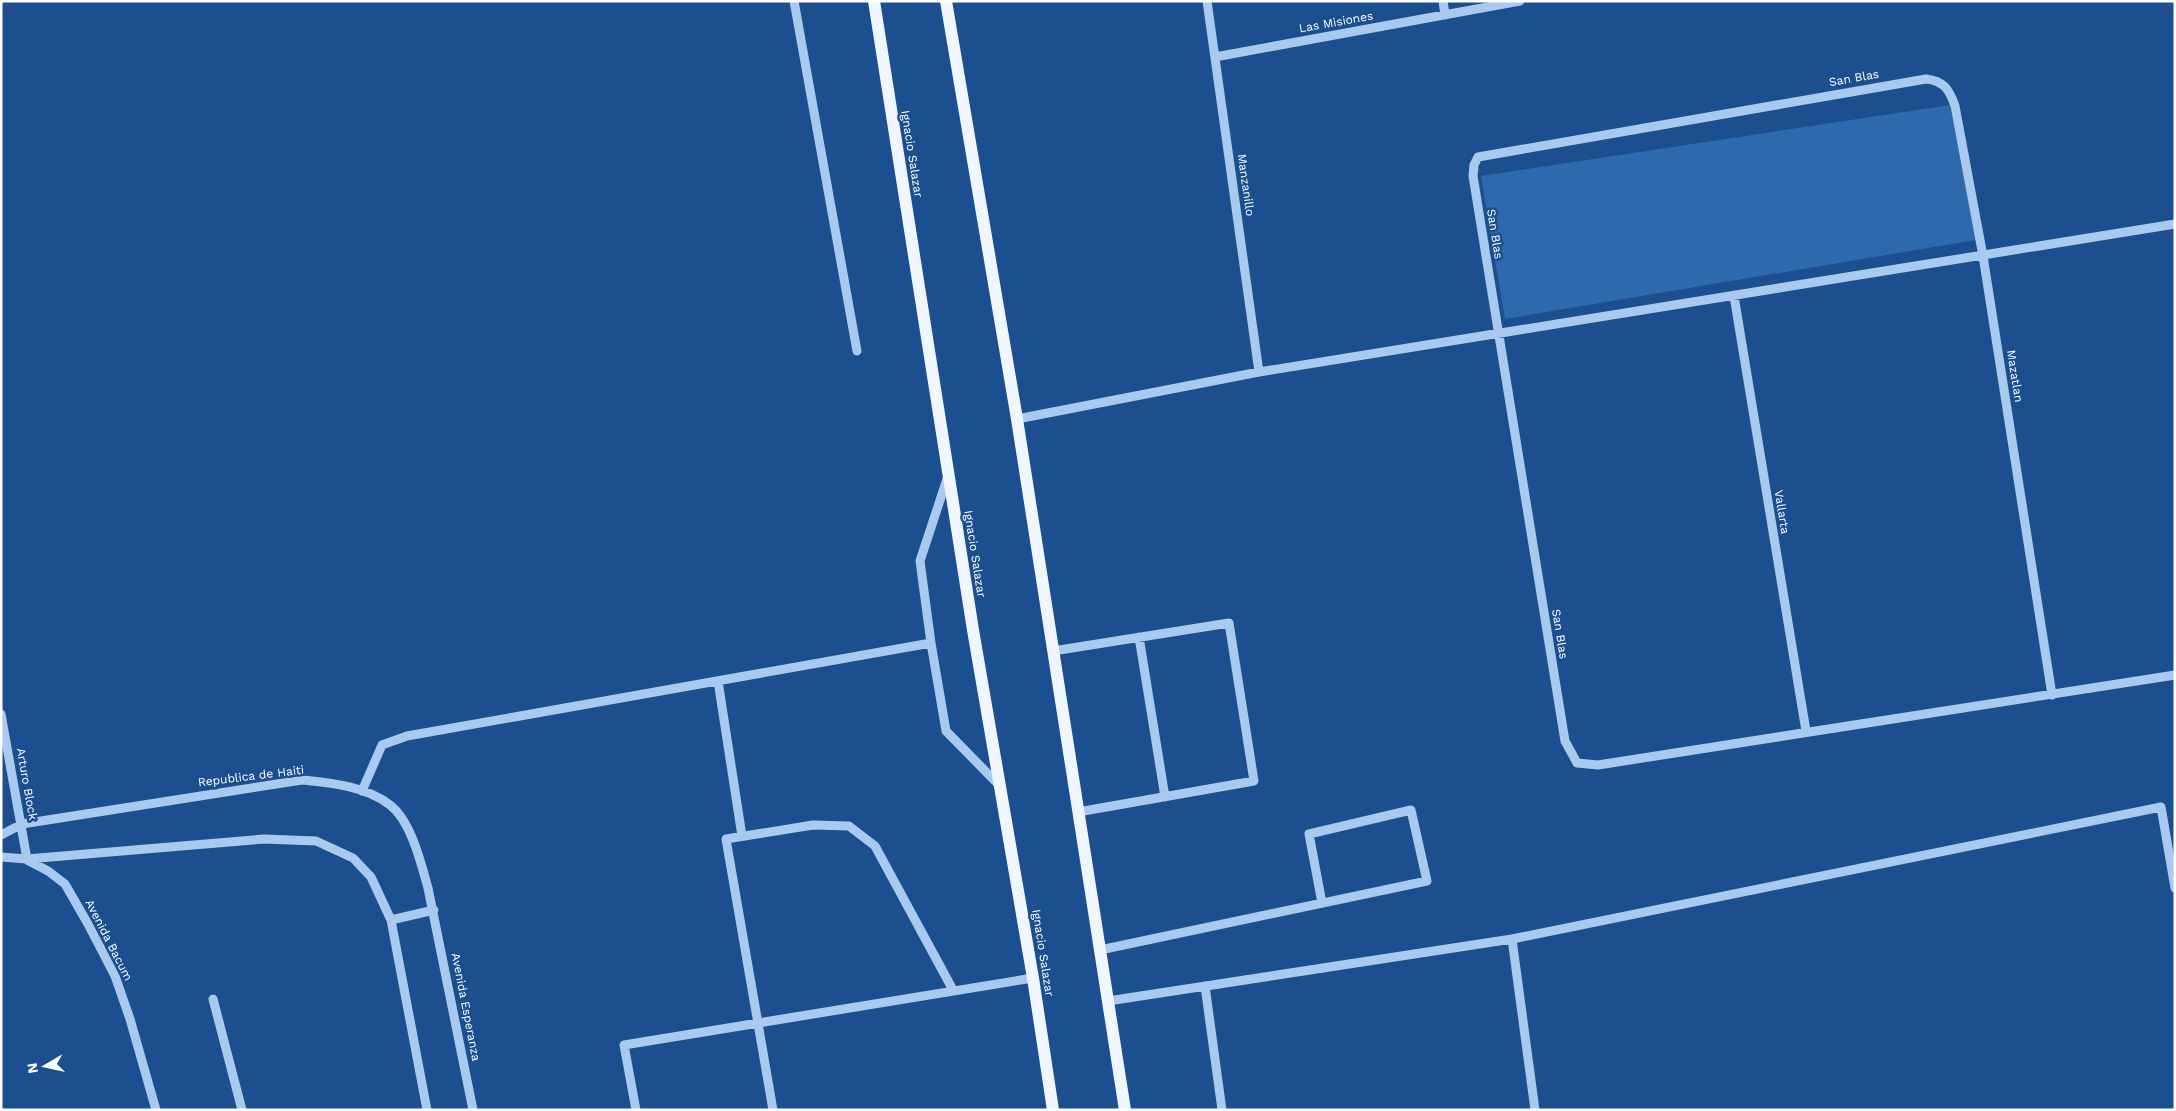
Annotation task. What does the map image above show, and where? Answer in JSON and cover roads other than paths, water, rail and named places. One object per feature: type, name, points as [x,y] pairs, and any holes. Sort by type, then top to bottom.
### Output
[{"type":"main road","name":"Ignacio Salazar","points":[[874,1],[948,473],[1034,978],[1053,1110]]},
{"type":"main road","points":[[946,1],[1016,419],[1125,1110]]},
{"type":"street","points":[[794,1],[857,351]]},
{"type":"street","name":"Manzanillo","points":[[1207,1],[1259,372]]},
{"type":"street","points":[[1443,1],[1446,15]]},
{"type":"street","name":"Las Misiones","points":[[1216,57],[1520,1]]},
{"type":"street","name":"Mazatlan","points":[[1926,78],[1939,80],[1950,90],[1955,106],[1983,256],[2052,695]]},
{"type":"street","name":"San Blas","points":[[1806,732],[1598,765],[1577,763],[1565,741],[1473,176],[1474,165],[1478,157],[1926,78]]},
{"type":"street","points":[[1016,419],[1259,372],[2175,224]]},
{"type":"street","name":"Vallarta","points":[[1734,296],[1806,732]]},
{"type":"street","points":[[948,473],[920,561],[931,643],[946,731],[1000,786]]},
{"type":"street","points":[[1053,651],[1229,623],[1254,782],[1078,812]]},
{"type":"street","points":[[1140,637],[1165,796]]},
{"type":"street","points":[[362,791],[382,745],[407,736],[931,643]]},
{"type":"street","points":[[1806,732],[2175,675]]},
{"type":"street","points":[[718,681],[742,836]]},
{"type":"street","name":"Arturo Block","points":[[1,714],[22,824],[26,860]]},
{"type":"street","name":"Republica de Haiti","points":[[1,835],[22,824],[302,780],[329,783],[362,791],[391,805],[406,826],[419,856],[434,910]]},
{"type":"street","points":[[1108,1001],[1512,939],[2161,807],[2175,888]]},
{"type":"street","points":[[1100,950],[1427,881],[1411,810],[1309,834],[1322,903]]},
{"type":"street","points":[[773,1110],[726,839],[813,825],[849,826],[875,846],[953,990]]},
{"type":"street","points":[[1,857],[26,860],[264,839],[316,841],[353,858],[371,877],[391,920],[428,1110]]},
{"type":"street","name":"Avenida Bacum","points":[[26,860],[48,871],[64,884],[88,924],[115,976],[130,1019],[156,1110]]},
{"type":"street","points":[[391,920],[434,910]]},
{"type":"street","name":"Avenida Esperanza","points":[[434,910],[473,1110]]},
{"type":"street","points":[[1512,939],[1535,1110]]},
{"type":"street","points":[[636,1110],[624,1045],[1034,978]]},
{"type":"street","points":[[1205,986],[1222,1110]]},
{"type":"street","points":[[213,999],[242,1110]]}]
